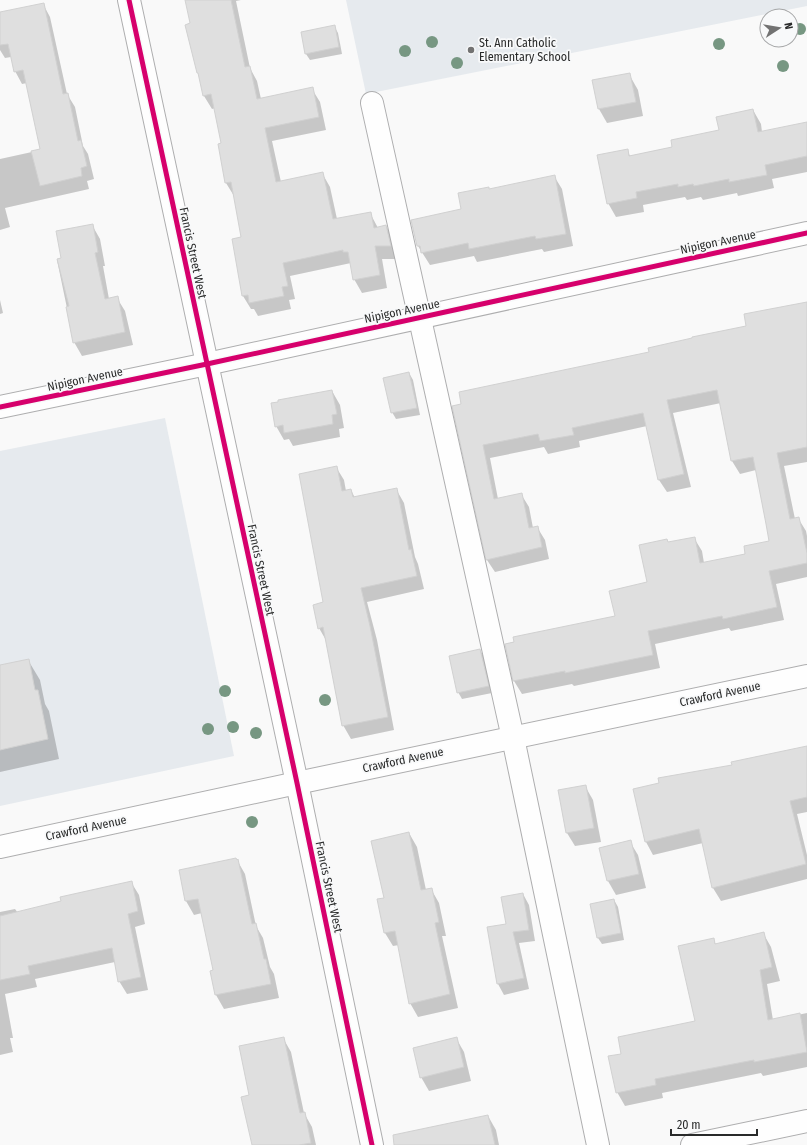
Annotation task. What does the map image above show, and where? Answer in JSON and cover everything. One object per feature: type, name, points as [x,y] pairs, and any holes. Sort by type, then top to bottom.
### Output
[{"type":"street","name":"Francis Street West","points":[[129,0],[297,782],[372,1145]]},
{"type":"street","points":[[372,103],[513,738],[598,1145]]},
{"type":"street","name":"Nipigon Avenue","points":[[0,407],[207,364],[807,233]]},
{"type":"street","name":"Crawford Avenue","points":[[0,847],[297,782],[807,676]]},
{"type":"street","points":[[692,1145],[807,1121]]},
{"type":"shaded area","name":"St. Ann Catholic Elementary School","points":[[346,0],[807,0],[807,6],[797,8],[759,8],[759,16],[366,94]]},
{"type":"shaded area","points":[[165,418],[234,756],[0,806],[0,451]]},
{"type":"building","points":[[185,0],[231,0],[245,67],[250,66],[257,99],[313,87],[319,117],[265,128],[276,182],[323,172],[333,219],[371,212],[374,228],[386,225],[391,246],[375,246],[380,275],[353,280],[348,252],[343,252],[343,250],[283,263],[288,286],[282,287],[284,296],[249,303],[248,295],[242,296],[232,239],[241,237],[231,182],[225,183],[218,144],[221,143],[211,94],[203,96],[197,73],[185,25],[190,23]]},
{"type":"building","points":[[44,3],[63,94],[68,93],[78,141],[81,140],[87,166],[81,168],[82,176],[40,186],[31,151],[40,149],[23,70],[14,72],[8,44],[0,45],[0,12]]},
{"type":"building","points":[[335,25],[339,47],[305,54],[301,32]]},
{"type":"building","points":[[630,73],[636,102],[598,109],[592,80]]},
{"type":"building","points":[[753,109],[758,132],[807,122],[807,156],[765,165],[767,175],[729,182],[729,179],[694,186],[693,184],[678,187],[678,184],[636,192],[637,198],[607,204],[597,155],[628,149],[629,156],[672,147],[671,140],[719,130],[716,117]]},
{"type":"building","points":[[555,175],[566,234],[536,239],[535,236],[469,249],[468,243],[421,253],[420,246],[417,246],[411,220],[461,209],[458,193],[489,187],[489,189]]},
{"type":"building","points":[[93,224],[98,252],[95,253],[105,299],[118,296],[125,332],[73,343],[66,307],[69,306],[57,259],[61,258],[56,231]]},
{"type":"building","points":[[807,302],[807,447],[777,453],[790,519],[799,517],[807,553],[807,563],[769,571],[777,607],[723,619],[722,616],[648,631],[653,655],[565,673],[565,671],[513,681],[505,644],[514,642],[513,637],[615,616],[609,591],[647,582],[639,545],[667,539],[668,542],[695,537],[700,563],[745,554],[744,546],[769,541],[766,524],[753,457],[731,461],[717,390],[667,400],[684,474],[658,480],[643,413],[572,428],[574,435],[540,441],[538,434],[483,445],[494,499],[522,493],[529,528],[538,526],[542,547],[486,560],[452,406],[461,404],[459,392],[649,352],[648,348],[746,326],[744,314]]},
{"type":"building","points":[[409,372],[417,408],[391,413],[383,378]]},
{"type":"building","points":[[332,390],[337,414],[332,415],[333,424],[284,433],[283,425],[275,427],[271,403],[278,402],[278,400]]},
{"type":"building","points":[[337,466],[342,491],[351,489],[353,497],[397,488],[409,550],[411,549],[417,576],[361,588],[388,717],[342,726],[323,627],[318,629],[313,605],[323,602],[299,474]]},
{"type":"building","points":[[480,649],[489,686],[457,693],[449,656]]},
{"type":"building","points":[[29,659],[35,690],[38,690],[48,739],[0,750],[0,665]]},
{"type":"building","points":[[807,746],[807,797],[790,801],[806,864],[712,888],[699,829],[645,842],[633,789],[659,783],[658,778],[732,765],[731,762]]},
{"type":"building","points":[[586,785],[594,828],[566,833],[558,790]]},
{"type":"building","points":[[409,832],[421,890],[432,888],[439,922],[435,923],[450,994],[409,1004],[395,931],[384,933],[377,899],[384,898],[371,841]]},
{"type":"building","points":[[631,840],[639,874],[607,881],[599,848]]},
{"type":"building","points":[[236,858],[237,860],[238,859],[252,924],[256,923],[271,984],[215,995],[210,971],[213,970],[198,899],[185,901],[179,870]]},
{"type":"building","points":[[132,881],[138,911],[128,914],[141,977],[118,982],[112,948],[28,966],[30,974],[0,980],[0,916],[61,901],[60,897]]},
{"type":"building","points":[[523,893],[529,930],[513,932],[524,978],[497,984],[487,927],[506,924],[501,897]]},
{"type":"building","points":[[614,899],[621,933],[597,938],[590,904]]},
{"type":"building","points":[[764,932],[772,967],[760,970],[768,1020],[800,1013],[807,1052],[754,1062],[754,1060],[655,1079],[656,1085],[616,1093],[608,1056],[621,1054],[618,1037],[695,1021],[678,946],[714,938],[715,944]]},
{"type":"building","points":[[284,1037],[300,1113],[305,1112],[311,1143],[299,1145],[252,1145],[241,1097],[249,1095],[239,1046]]},
{"type":"building","points":[[457,1037],[464,1067],[420,1078],[413,1048]]},
{"type":"building","points":[[488,1115],[495,1145],[394,1145],[393,1135]]},
{"type":"cycle path","points":[[129,0],[297,783],[372,1145]]},
{"type":"cycle path","points":[[0,407],[207,364],[807,233]]},
{"type":"place","name":"St. Ann Catholic Elementary School","points":[[471,50]]}]
